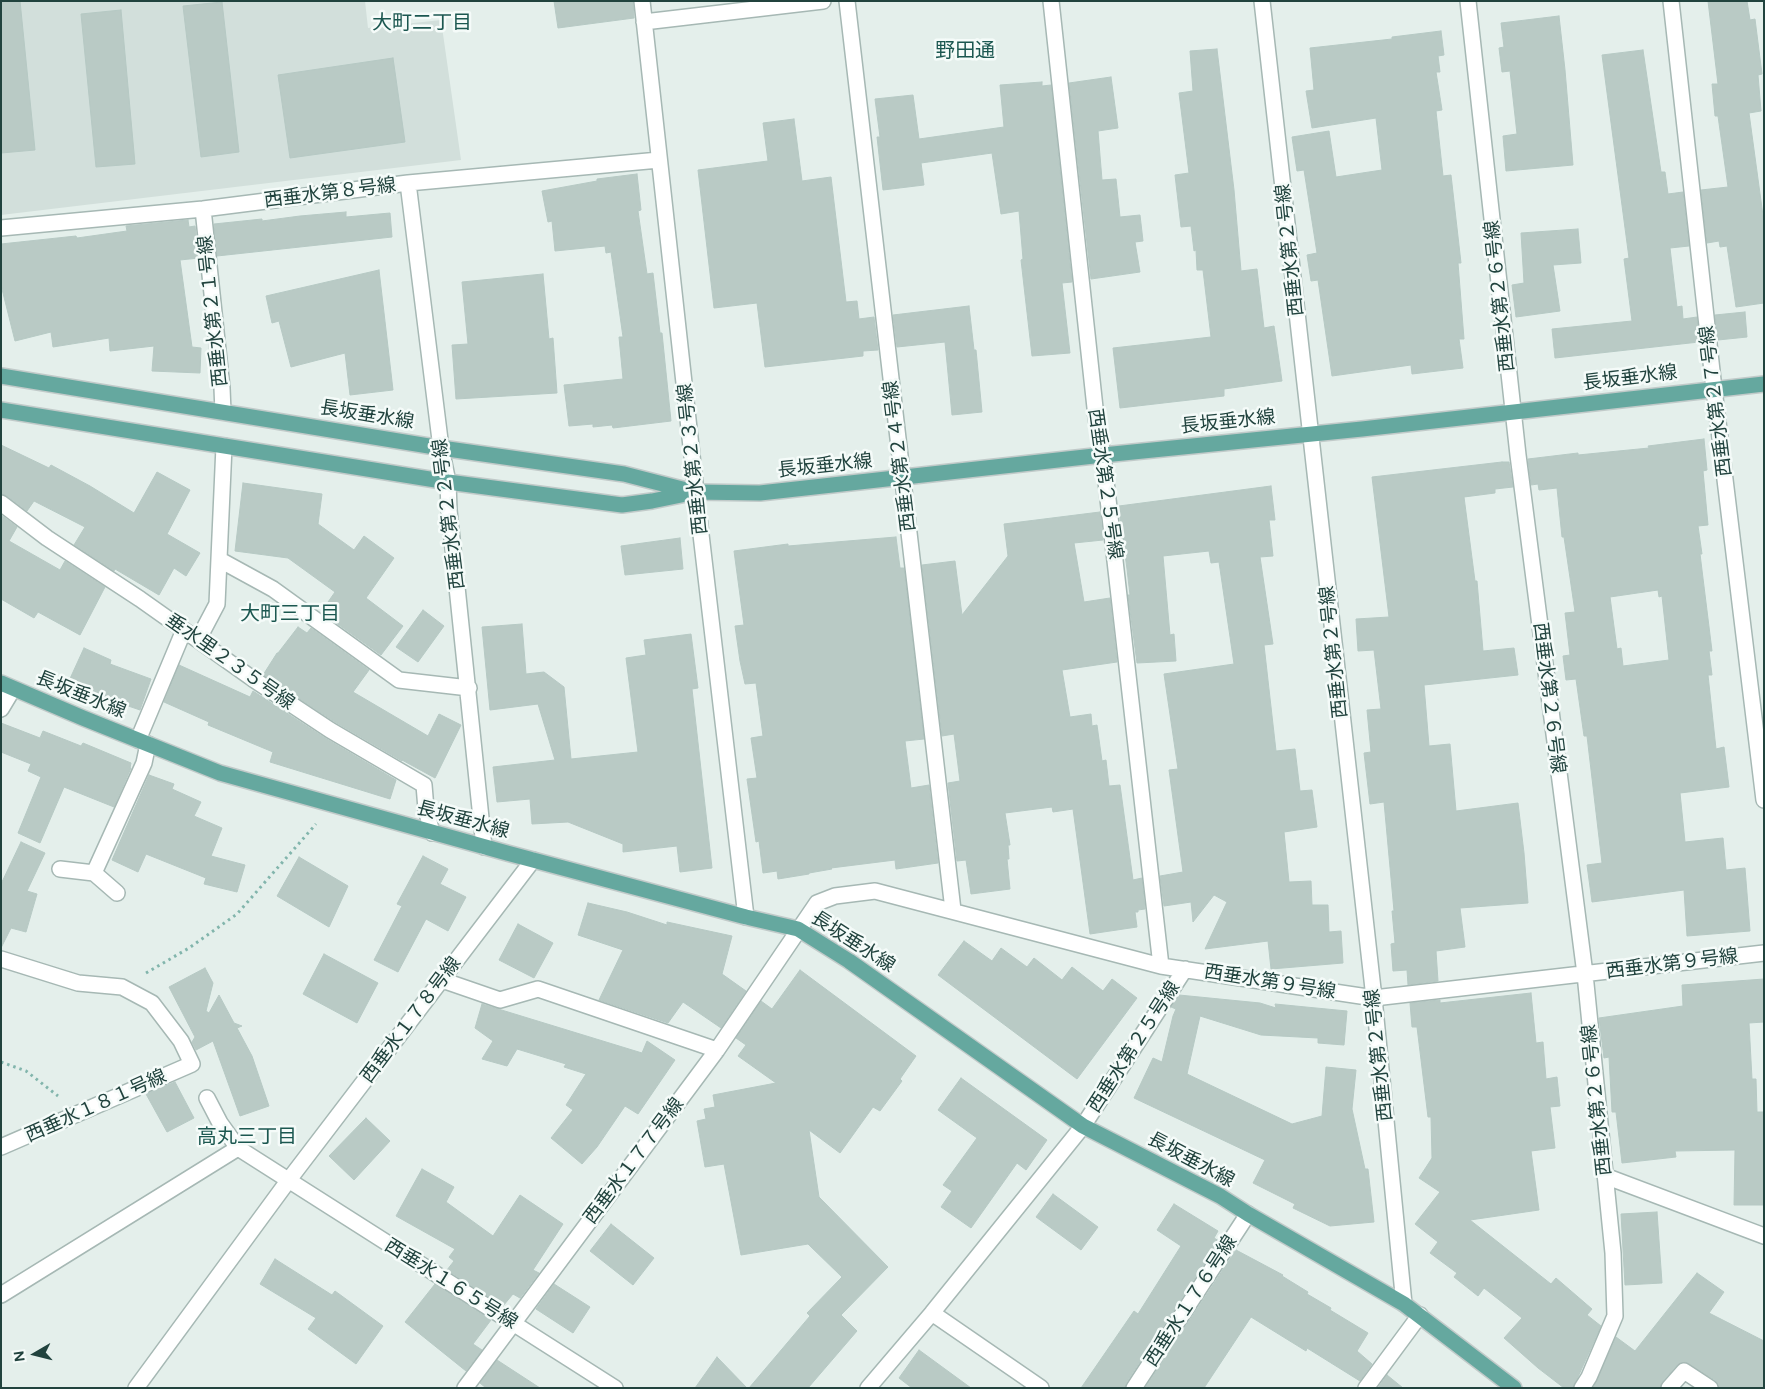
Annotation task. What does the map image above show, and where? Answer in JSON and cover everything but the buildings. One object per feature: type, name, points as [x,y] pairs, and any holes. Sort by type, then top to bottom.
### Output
[{"type":"main road","name":"長坂垂水線","points":[[1,376],[441,448],[624,474],[696,492]]},
{"type":"main road","name":"長坂垂水線","points":[[1,410],[448,482],[622,505],[696,492],[760,493],[1764,384]]},
{"type":"main road","name":"長坂垂水線","points":[[7,686],[220,773],[432,833],[746,917],[798,929],[849,961],[1083,1126],[1220,1196],[1404,1304],[1514,1388]]},
{"type":"street","name":"西垂水第２３号線","points":[[642,1],[696,492],[746,917]]},
{"type":"street","points":[[644,22],[824,1]]},
{"type":"street","name":"西垂水第２４号線","points":[[847,1],[953,910]]},
{"type":"street","name":"西垂水第２５号線","points":[[1051,1],[1096,417],[1103,455],[1161,966]]},
{"type":"street","name":"西垂水第２号線","points":[[1262,1],[1374,998],[1404,1304]]},
{"type":"street","name":"西垂水第２６号線","points":[[1468,1],[1514,412],[1585,974],[1613,1253],[1615,1316],[1590,1377],[1582,1388]]},
{"type":"street","name":"西垂水第２７号線","points":[[1671,1],[1714,389],[1764,800]]},
{"type":"street","name":"西垂水第８号線","points":[[1,228],[203,209],[408,183],[659,160]]},
{"type":"street","name":"西垂水第２２号線","points":[[408,183],[441,448],[448,482],[449,510],[469,688],[484,847]]},
{"type":"street","name":"西垂水第２１号線","points":[[203,209],[223,412]]},
{"type":"street","points":[[198,640],[217,604],[224,446]]},
{"type":"street","name":"垂水里２３５号線","points":[[1,503],[47,538],[330,730],[424,785],[432,833]]},
{"type":"street","points":[[220,560],[273,589],[399,680],[469,688]]},
{"type":"street","points":[[94,873],[144,763],[143,742],[184,630]]},
{"type":"street","points":[[1,709],[7,686]]},
{"type":"street","name":"西垂水１７８号線","points":[[136,1388],[288,1181],[533,860]]},
{"type":"street","points":[[60,868],[94,873],[117,893]]},
{"type":"street","name":"西垂水第９号線","points":[[798,929],[817,903],[835,896],[875,891],[1161,966],[1374,998],[1764,953]]},
{"type":"street","name":"西垂水１７７号線","points":[[465,1388],[717,1050],[798,929]]},
{"type":"street","points":[[1,959],[78,983],[122,986]]},
{"type":"street","name":"西垂水第２５号線","points":[[868,1388],[932,1313],[1083,1126],[1185,969]]},
{"type":"street","points":[[442,980],[500,1000],[538,989],[717,1050]]},
{"type":"street","name":"西垂水１８１号線","points":[[1,1147],[192,1064],[181,1042],[152,1003],[122,986]]},
{"type":"street","points":[[1,1295],[238,1148],[220,1123],[207,1098]]},
{"type":"street","name":"西垂水１６５号線","points":[[238,1148],[615,1388]]},
{"type":"street","points":[[1605,1176],[1764,1236]]},
{"type":"street","name":"西垂水１７６号線","points":[[1134,1388],[1248,1214]]},
{"type":"street","points":[[932,1313],[1041,1388]]},
{"type":"street","points":[[1366,1388],[1420,1315]]},
{"type":"street","points":[[1669,1388],[1684,1371],[1710,1388]]},
{"type":"path","points":[[122,986],[189,948],[237,914],[316,824]]},
{"type":"path","points":[[1,1062],[26,1071],[80,1113]]},
{"type":"shaded area","points":[[1,1],[365,1],[368,28],[441,20],[461,160],[1,215]]},
{"type":"district","name":"大町二丁目","points":[[422,23]]},
{"type":"district","name":"野田通","points":[[965,51]]},
{"type":"district","name":"大町三丁目","points":[[290,614]]},
{"type":"district","name":"高丸三丁目","points":[[247,1137]]}]
